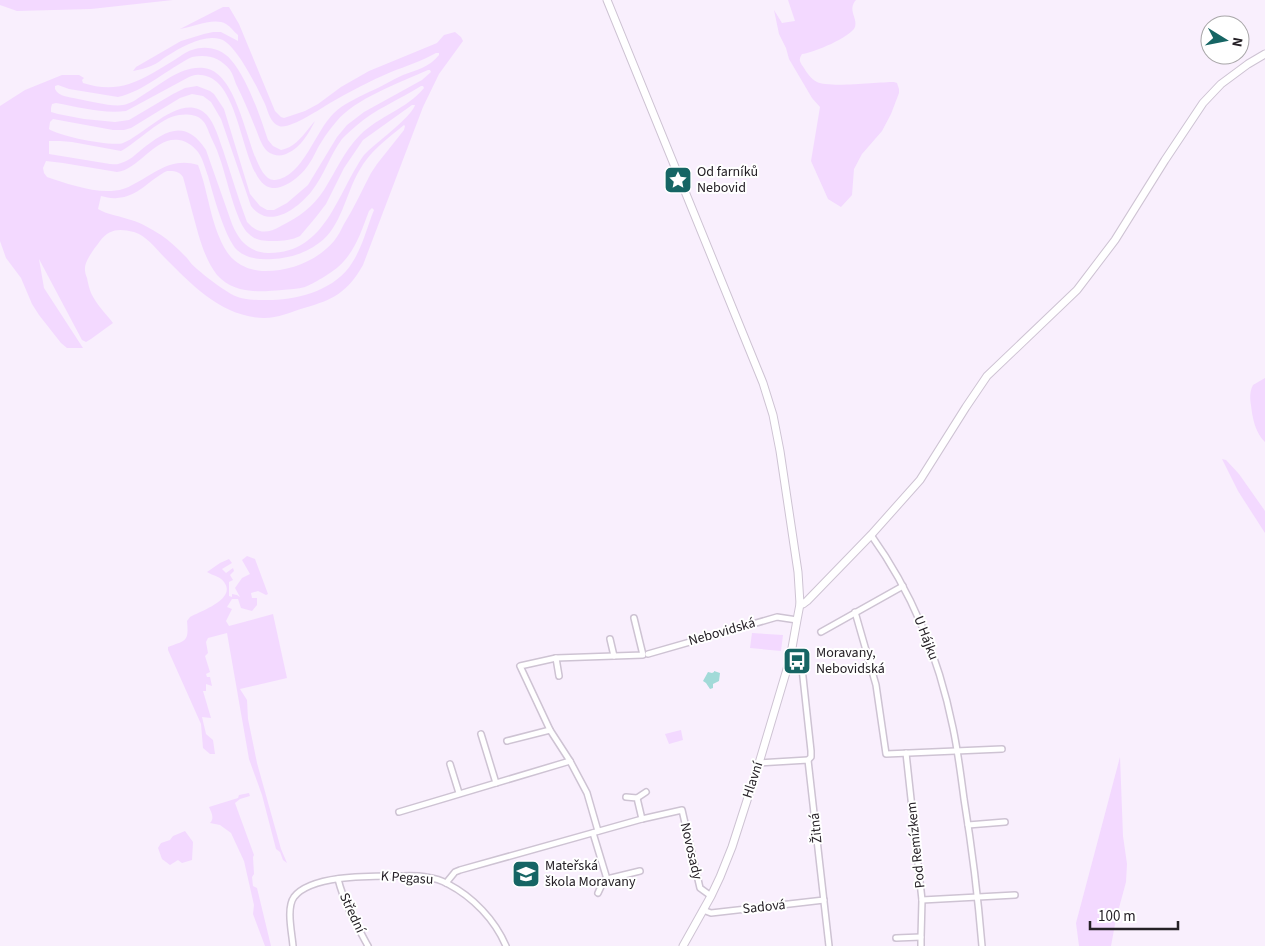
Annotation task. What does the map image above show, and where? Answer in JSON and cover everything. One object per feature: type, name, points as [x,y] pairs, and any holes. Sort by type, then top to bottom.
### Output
[{"type":"street","name":"Hlavní","points":[[606,0],[763,383],[773,414],[780,451],[798,572],[800,604],[790,659],[759,764],[732,847],[720,877],[682,946]]},
{"type":"street","points":[[800,604],[807,601],[871,535],[920,480],[987,376],[1077,290],[1115,240],[1203,103],[1221,84],[1265,54]]},
{"type":"street","name":"U Hájku","points":[[871,535],[885,554],[903,586],[922,626],[939,673],[953,726],[978,898],[982,946]]},
{"type":"street","points":[[821,632],[903,586]]},
{"type":"street","points":[[855,612],[876,685],[886,754],[1002,749]]},
{"type":"street","name":"Nebovidská","points":[[648,654],[777,617],[797,620]]},
{"type":"street","points":[[607,879],[587,793],[570,760],[550,730],[520,666],[556,658],[643,655],[634,618]]},
{"type":"street","points":[[610,639],[614,656]]},
{"type":"street","points":[[556,658],[559,676]]},
{"type":"street","name":"Žitná","points":[[802,668],[811,751],[811,757],[808,760],[829,946]]},
{"type":"street","points":[[508,741],[550,730]]},
{"type":"street","points":[[481,734],[496,783]]},
{"type":"street","name":"Pod Remízkem","points":[[906,753],[922,900],[920,937],[922,946]]},
{"type":"street","points":[[399,812],[570,760]]},
{"type":"street","points":[[759,764],[808,760]]},
{"type":"street","points":[[450,764],[459,793]]},
{"type":"street","points":[[626,798],[636,798],[646,792]]},
{"type":"street","points":[[636,798],[642,819]]},
{"type":"street","name":"Novosady","points":[[446,883],[455,872],[460,870],[642,819],[682,810],[700,888],[711,896]]},
{"type":"street","points":[[968,825],[1006,822]]},
{"type":"street","points":[[598,893],[604,880],[640,871]]},
{"type":"street","name":"K Pegasu","points":[[292,946],[290,914],[293,899],[300,892],[319,882],[350,877],[420,876],[446,883],[461,892],[487,915],[506,946]]},
{"type":"street","name":"Střední","points":[[338,879],[349,910],[368,946]]},
{"type":"street","points":[[922,900],[978,898],[1015,894]]},
{"type":"street","name":"Sadová","points":[[703,910],[711,912],[824,900]]},
{"type":"street","points":[[896,938],[920,937]]},
{"type":"shaded area","points":[[0,0],[173,0],[91,9],[17,11],[0,5]]},
{"type":"shaded area","points":[[788,0],[856,0],[852,7],[856,24],[852,31],[831,44],[802,54],[801,63],[813,79],[823,84],[832,85],[894,82],[897,83],[899,89],[891,114],[882,131],[862,154],[854,169],[852,195],[841,207],[828,199],[811,161],[820,107],[812,98],[789,59],[779,34],[774,10],[782,23],[795,21]]},
{"type":"shaded area","points":[[223,7],[229,7],[239,24],[275,111],[284,118],[305,111],[318,104],[341,87],[369,71],[437,43],[444,35],[455,32],[463,41],[439,74],[423,107],[363,265],[352,282],[339,294],[323,302],[269,318],[249,316],[235,312],[221,306],[197,289],[143,236],[134,232],[115,230],[103,237],[89,257],[85,269],[93,297],[113,323],[86,342],[82,340],[39,259],[44,288],[83,348],[67,348],[61,343],[32,304],[21,278],[6,258],[0,241],[0,106],[25,90],[62,75],[79,75],[84,78],[82,80],[83,83],[95,86],[117,87],[129,84],[153,73],[186,52],[203,48],[213,49],[227,56],[237,68],[252,98],[268,140],[273,146],[281,150],[292,146],[315,121],[297,147],[286,154],[280,155],[267,151],[263,146],[231,72],[218,59],[203,56],[192,57],[147,85],[118,97],[69,89],[58,85],[55,86],[55,89],[59,94],[68,97],[107,105],[123,105],[128,104],[180,72],[188,69],[204,68],[218,74],[229,88],[238,106],[258,164],[266,176],[275,180],[285,177],[301,162],[334,113],[350,101],[399,77],[418,70],[439,55],[439,53],[436,53],[383,75],[297,122],[279,126],[271,120],[246,67],[233,49],[220,39],[207,38],[193,42],[153,65],[133,71],[136,67],[181,41],[204,34],[221,32],[238,41],[238,35],[228,25],[221,22],[210,22],[180,29]],"holes":[[[428,70],[431,72],[422,80],[364,112],[347,125],[337,137],[308,185],[287,203],[274,210],[267,210],[260,206],[250,194],[224,109],[210,91],[197,86],[185,88],[129,120],[115,122],[84,119],[51,112],[52,104],[56,103],[100,111],[126,111],[189,77],[200,75],[214,80],[225,93],[234,110],[253,169],[262,182],[272,188],[277,188],[288,184],[302,173],[327,133],[344,114],[354,106]],[[421,86],[424,88],[409,102],[368,128],[354,141],[320,196],[310,206],[288,223],[267,231],[259,231],[247,222],[215,127],[207,115],[197,109],[186,108],[175,111],[132,138],[117,144],[73,138],[49,129],[50,122],[53,119],[113,130],[124,130],[131,128],[180,98],[192,94],[203,96],[211,102],[221,119],[251,206],[258,213],[274,217],[298,205],[311,192],[320,179],[342,139],[363,120]],[[412,105],[415,105],[402,122],[364,155],[328,219],[317,232],[304,243],[288,251],[268,253],[250,248],[238,236],[206,150],[190,134],[183,131],[167,133],[158,137],[129,159],[117,164],[49,154],[49,141],[72,142],[121,151],[165,120],[184,114],[196,116],[206,125],[216,148],[244,229],[257,239],[277,241],[300,236],[326,204],[344,168],[363,140]],[[405,126],[404,130],[371,173],[334,241],[311,260],[282,270],[272,271],[247,268],[234,260],[227,252],[213,220],[198,165],[180,163],[164,167],[126,188],[114,191],[95,190],[65,183],[47,177],[43,168],[46,161],[117,172],[133,165],[162,143],[170,140],[185,141],[198,152],[201,158],[224,226],[237,250],[254,258],[279,258],[303,252],[314,247],[327,237],[338,219],[354,180],[363,164],[391,135]],[[167,171],[176,172],[183,177],[196,227],[208,260],[217,275],[231,286],[239,289],[265,291],[302,288],[327,275],[349,255],[369,211],[372,208],[374,210],[356,257],[337,280],[306,295],[272,300],[246,299],[231,294],[209,279],[161,235],[139,223],[98,209],[101,196],[124,197],[138,191]]]},
{"type":"shaded area","points":[[1265,378],[1265,442],[1255,425],[1250,395],[1253,385]]},
{"type":"shaded area","points":[[1222,459],[1226,460],[1239,474],[1265,511],[1265,533],[1238,491]]},
{"type":"shaded area","points":[[247,556],[255,559],[268,594],[266,595],[258,591],[251,593],[252,598],[257,598],[257,605],[252,611],[241,608],[238,599],[232,599],[227,607],[232,609],[226,621],[229,626],[273,614],[287,678],[240,689],[247,700],[248,719],[257,763],[281,849],[287,863],[276,849],[262,795],[249,759],[227,633],[208,638],[206,642],[208,653],[205,656],[210,672],[206,674],[207,677],[210,677],[212,686],[206,684],[206,691],[203,691],[211,718],[202,717],[206,734],[213,740],[215,754],[210,754],[203,748],[201,724],[168,650],[168,647],[179,643],[187,637],[187,621],[190,617],[216,604],[226,594],[227,588],[224,582],[207,572],[229,559],[232,563],[222,569],[226,573],[233,568],[234,571],[230,575],[233,580],[229,582],[229,596],[232,597],[232,594],[240,597],[235,588],[242,578],[250,574],[242,560]]},
{"type":"shaded area","points":[[752,633],[783,635],[781,651],[750,648]]},
{"type":"shaded area","points":[[714,671],[720,673],[719,681],[713,684],[713,688],[710,689],[703,681],[708,672],[712,673]]},
{"type":"shaded area","points":[[681,730],[683,740],[669,744],[665,734]]},
{"type":"shaded area","points":[[1120,757],[1123,836],[1127,864],[1126,882],[1111,946],[1079,946],[1076,923]]},
{"type":"shaded area","points":[[249,793],[250,796],[240,799],[235,803],[254,855],[253,886],[257,888],[271,946],[265,946],[253,914],[254,905],[244,861],[231,833],[220,825],[210,823],[212,813],[209,807]]},
{"type":"shaded area","points":[[185,831],[193,842],[192,860],[182,863],[178,860],[170,865],[162,859],[158,848],[161,843]]},
{"type":"place","name":"Od farníků Nebovid","points":[[678,180]]},
{"type":"place","name":"Moravany, Nebovidská","points":[[797,661]]},
{"type":"place","name":"Mateřská škola Moravany","points":[[526,874]]}]
